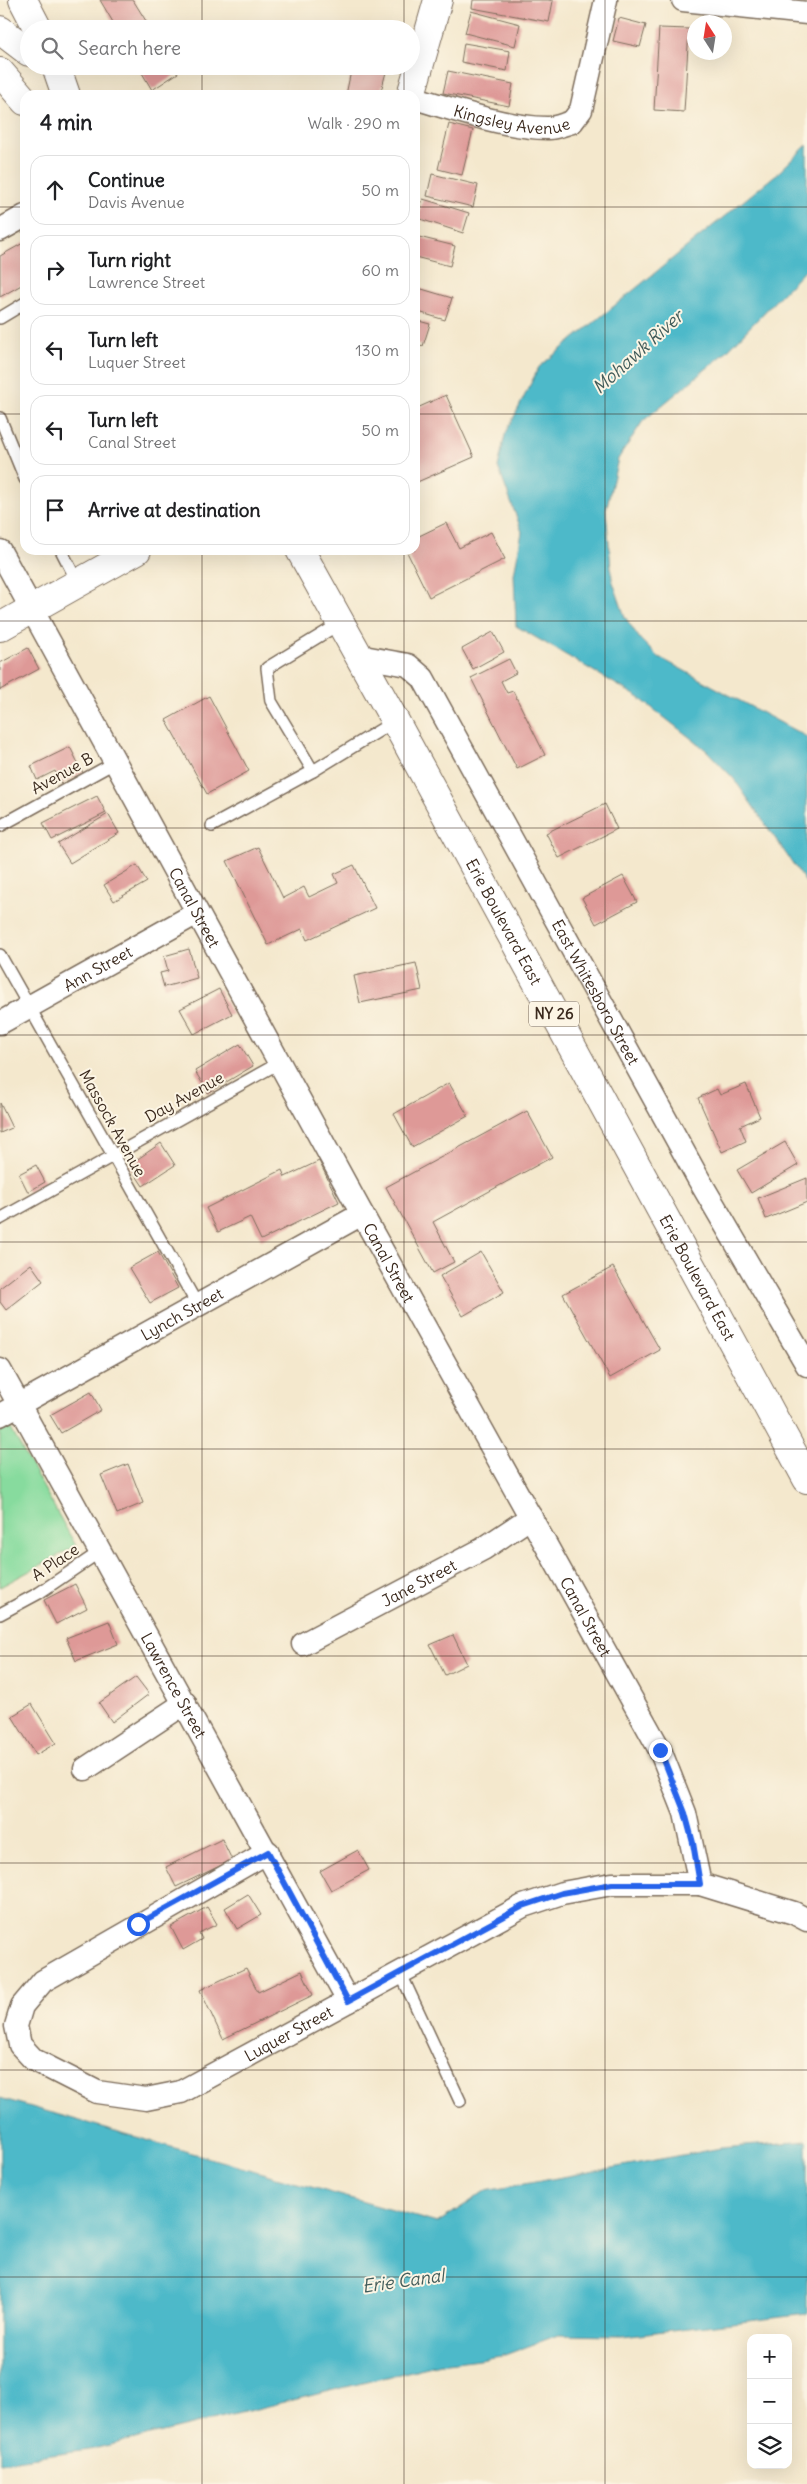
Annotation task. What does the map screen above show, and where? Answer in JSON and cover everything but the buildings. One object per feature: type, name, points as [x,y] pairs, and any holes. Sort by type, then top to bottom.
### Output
[{"type":"main road","points":[[23,0],[33,20]]},
{"type":"main road","points":[[40,0],[44,20]]},
{"type":"main road","points":[[420,63],[438,0]]},
{"type":"main road","points":[[0,30],[20,45]]},
{"type":"main road","points":[[0,72],[20,95]]},
{"type":"main road","points":[[59,75],[64,90]]},
{"type":"main road","points":[[412,90],[417,75]]},
{"type":"main road","points":[[0,627],[78,583],[107,562],[124,555]]},
{"type":"main road","name":"Erie Boulevard East","points":[[303,555],[339,624],[395,721],[807,1479]]},
{"type":"street","name":"Kingsley Avenue","points":[[420,99],[463,112],[526,126],[550,128],[572,122],[580,110],[606,0]]},
{"type":"street","points":[[684,0],[807,13]]},
{"type":"street","points":[[0,230],[20,219]]},
{"type":"street","name":"Canal Street","points":[[0,551],[114,763],[362,1214],[660,1750],[685,1813],[693,1843],[700,1884]]},
{"type":"street","name":"East Whitesboro Street","points":[[358,656],[408,665],[423,678],[698,1178],[807,1365]]},
{"type":"street","name":"Ann Street","points":[[0,1023],[197,913]]},
{"type":"street","name":"Lynch Street","points":[[10,1409],[362,1214]]},
{"type":"street","name":"Lawrence Street","points":[[0,1370],[10,1409],[101,1551],[268,1852],[348,2001]]},
{"type":"street","name":"Jane Street","points":[[303,1644],[483,1549],[531,1517]]},
{"type":"street","points":[[85,1769],[185,1703]]},
{"type":"street","name":"Luquer Street","points":[[268,1852],[43,1980],[22,2006],[16,2026],[20,2045],[34,2060],[97,2092],[146,2099],[181,2092],[523,1906],[562,1893],[612,1884],[700,1884]]},
{"type":"street","points":[[700,1884],[794,1914],[807,1920]]},
{"type":"lane","points":[[0,318],[20,306]]},
{"type":"lane","points":[[0,418],[20,467]]},
{"type":"lane","points":[[64,555],[78,583]]},
{"type":"lane","points":[[313,771],[271,701],[266,668],[339,624]]},
{"type":"lane","points":[[212,826],[313,771],[395,721]]},
{"type":"lane","name":"Avenue B","points":[[0,826],[114,763]]},
{"type":"lane","name":"Massock Avenue","points":[[0,955],[198,1306]]},
{"type":"lane","name":"Day Avenue","points":[[0,1218],[279,1062]]},
{"type":"lane","name":"A Place","points":[[0,1614],[39,1593],[101,1551]]},
{"type":"lane","points":[[400,1972],[460,2101]]},
{"type":"green space","points":[[2,1413],[76,1546],[0,1587],[0,1415]]},
{"type":"water","name":"Mohawk River","points":[[807,145],[807,268],[723,355],[643,421],[618,459],[606,510],[612,579],[625,617],[640,639],[657,656],[807,737],[807,884],[734,779],[706,750],[638,697],[516,626],[514,574],[522,532],[498,467],[505,435],[539,367],[779,172]]},
{"type":"water","name":"Erie Canal","points":[[0,2098],[437,2223],[486,2191],[721,2148],[807,2141],[807,2314],[622,2336],[558,2335],[502,2356],[440,2364],[89,2450],[0,2462]]},
{"type":"route","points":[[138,1924],[222,1880],[268,1852],[348,2001],[523,1906],[562,1893],[612,1884],[700,1884],[693,1843],[685,1813],[660,1750]]}]
